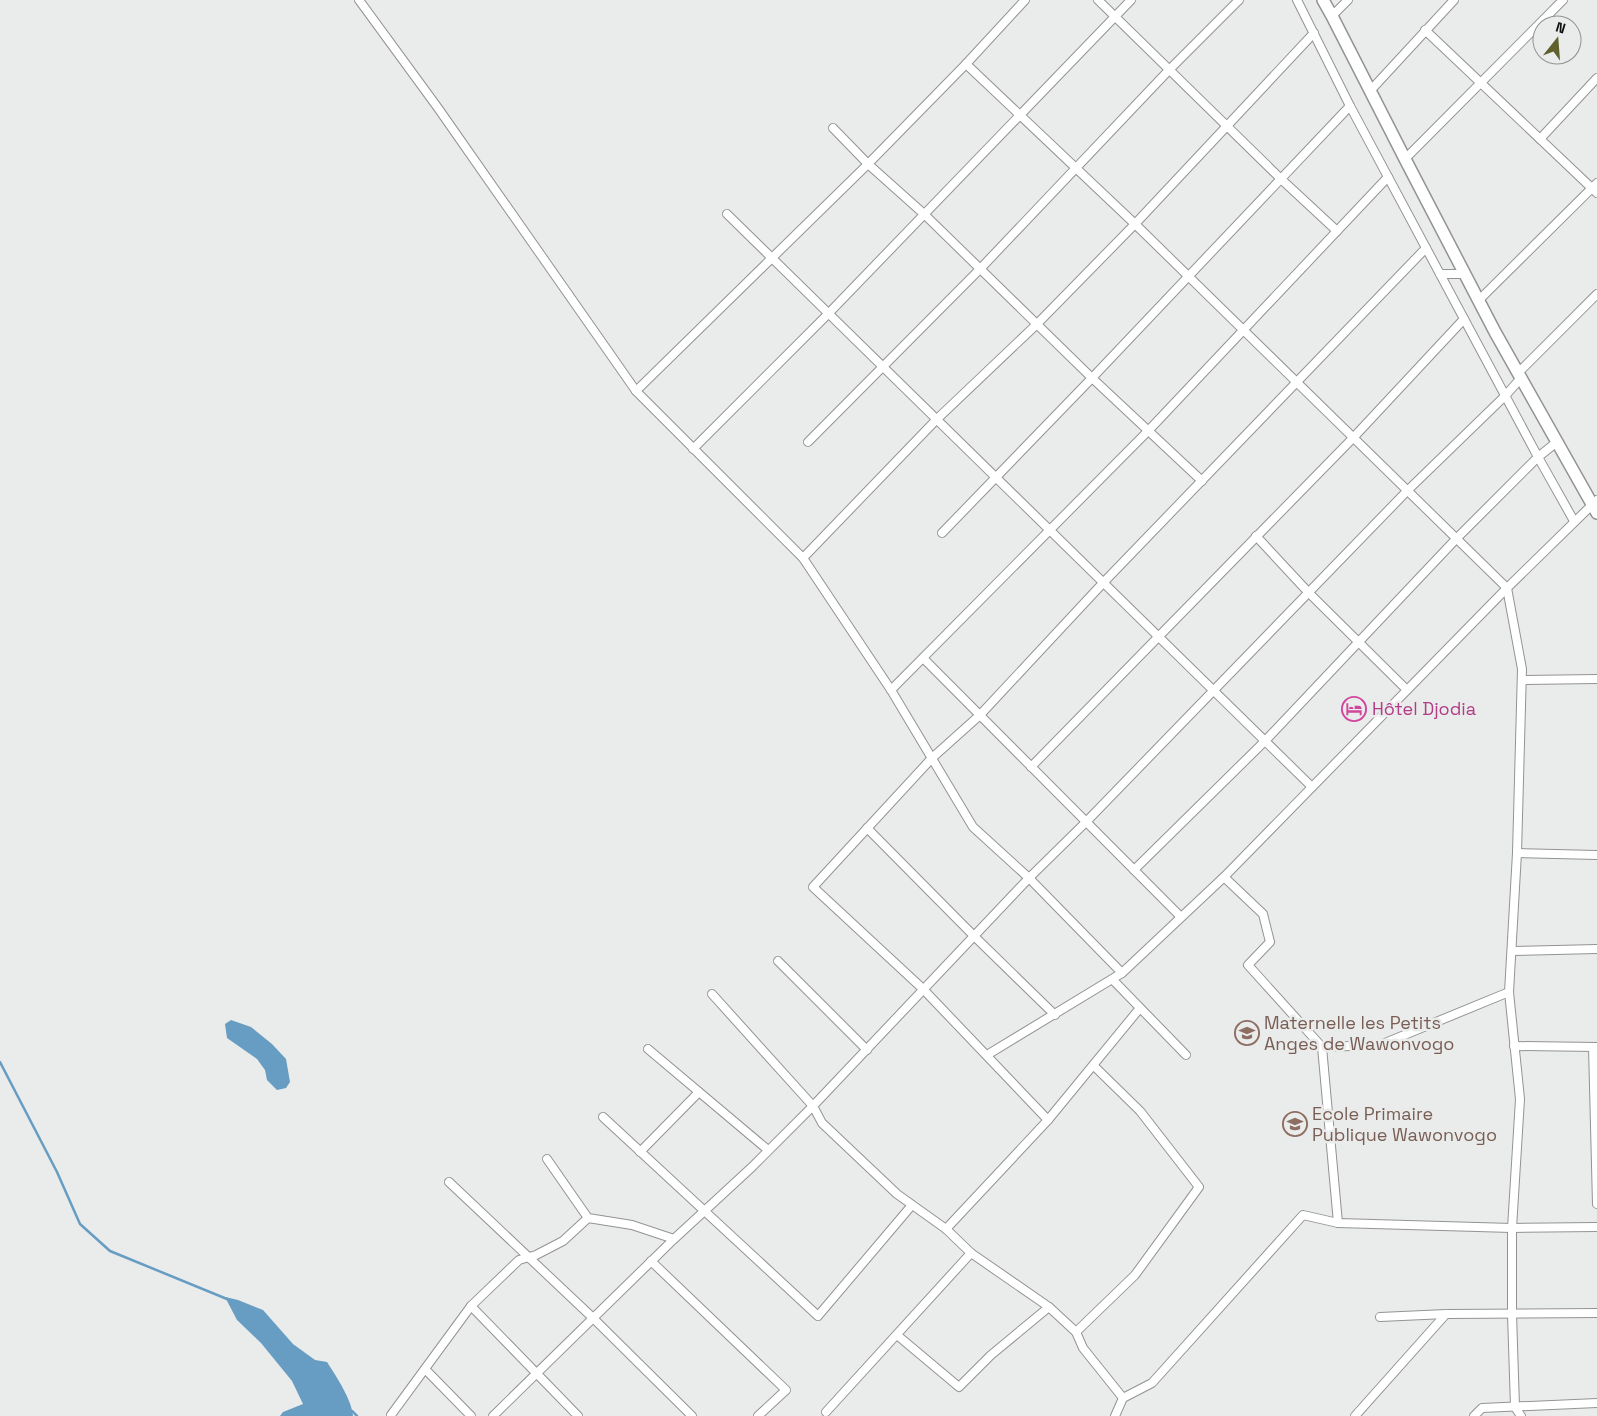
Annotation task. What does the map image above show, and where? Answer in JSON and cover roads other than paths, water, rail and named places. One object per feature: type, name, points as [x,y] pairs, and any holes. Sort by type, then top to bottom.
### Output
[{"type":"main road","points":[[1322,0],[1495,332],[1595,506]]},
{"type":"street","points":[[359,0],[444,115],[636,391],[803,558],[891,690],[973,827],[1029,878],[1122,973]]},
{"type":"street","points":[[636,391],[868,164],[966,64],[1025,0]]},
{"type":"street","points":[[1098,0],[1227,127],[1337,231]]},
{"type":"street","points":[[693,448],[828,314],[1131,0]]},
{"type":"street","points":[[808,442],[981,268],[1169,70],[1239,0]]},
{"type":"street","points":[[1297,0],[1350,106],[1574,521]]},
{"type":"street","points":[[1332,16],[1348,0]]},
{"type":"street","points":[[1370,91],[1454,0]]},
{"type":"street","points":[[1405,160],[1563,0]]},
{"type":"street","points":[[1425,30],[1540,139],[1595,188],[1479,300]]},
{"type":"street","points":[[803,558],[937,419],[1038,324],[1227,127],[1314,33]]},
{"type":"street","points":[[966,64],[1135,224],[1507,588],[1522,669],[1517,853],[1509,992],[1520,1099],[1512,1228],[1512,1314],[1515,1407],[1521,1416]]},
{"type":"street","points":[[1540,139],[1597,78]]},
{"type":"street","points":[[942,533],[1350,106]]},
{"type":"street","points":[[833,128],[868,164],[981,268],[1092,378],[1202,481]]},
{"type":"street","points":[[891,690],[1149,430],[1388,176]]},
{"type":"street","points":[[727,214],[1312,787]]},
{"type":"street","points":[[1048,1120],[923,989],[813,887],[932,758],[980,714],[1104,582],[1426,248]]},
{"type":"street","points":[[1440,274],[1465,274]]},
{"type":"street","points":[[493,1416],[813,1106],[1029,878],[1086,822],[1408,491],[1505,396],[1520,375],[1595,299]]},
{"type":"street","points":[[1031,767],[1353,438],[1464,319]]},
{"type":"street","points":[[1134,870],[1265,741],[1456,539],[1538,457],[1557,442]]},
{"type":"street","points":[[987,1055],[1122,973],[1224,877],[1574,521],[1595,506]]},
{"type":"street","points":[[1256,536],[1309,593],[1407,690]]},
{"type":"street","points":[[923,658],[1181,918]]},
{"type":"street","points":[[1522,680],[1597,679]]},
{"type":"street","points":[[867,828],[1055,1015]]},
{"type":"street","points":[[1517,853],[1597,855]]},
{"type":"street","points":[[1224,877],[1263,914],[1270,942],[1248,965],[1322,1047],[1338,1223]]},
{"type":"street","points":[[1512,951],[1597,948]]},
{"type":"street","points":[[778,961],[867,1050]]},
{"type":"street","points":[[1113,980],[1186,1055]]},
{"type":"street","points":[[1322,1047],[1380,1045],[1509,992]]},
{"type":"street","points":[[712,994],[813,1106],[822,1122],[897,1194],[946,1229],[971,1253],[1048,1307],[1076,1332],[1083,1348],[1123,1398]]},
{"type":"street","points":[[946,1229],[1048,1120],[1140,1008]]},
{"type":"street","points":[[1514,1046],[1595,1047],[1597,1204]]},
{"type":"street","points":[[648,1049],[768,1150]]},
{"type":"street","points":[[1076,1332],[1135,1275],[1199,1187],[1140,1111],[1094,1066]]},
{"type":"street","points":[[640,1152],[699,1092]]},
{"type":"street","points":[[603,1117],[818,1316],[912,1205]]},
{"type":"street","points":[[547,1159],[588,1218],[632,1225],[674,1239]]},
{"type":"street","points":[[449,1182],[593,1318],[692,1416]]},
{"type":"street","points":[[1115,1416],[1123,1398],[1152,1382],[1303,1215],[1338,1223],[1512,1228],[1597,1227]]},
{"type":"street","points":[[391,1415],[471,1306],[519,1260],[529,1258],[563,1241],[588,1218]]},
{"type":"street","points":[[826,1412],[971,1253]]},
{"type":"street","points":[[651,1261],[786,1390],[758,1416]]},
{"type":"street","points":[[471,1306],[578,1416]]},
{"type":"street","points":[[897,1334],[959,1387],[991,1355],[1048,1307]]},
{"type":"street","points":[[1380,1317],[1446,1314],[1597,1313]]},
{"type":"street","points":[[1355,1416],[1446,1314]]},
{"type":"street","points":[[425,1369],[471,1416]]},
{"type":"street","points":[[1474,1416],[1482,1408],[1597,1404]]},
{"type":"water","points":[[231,1020],[251,1027],[272,1044],[286,1059],[290,1082],[286,1088],[277,1090],[267,1080],[265,1070],[257,1059],[227,1038],[225,1024]]},
{"type":"water","points":[[225,1297],[263,1310],[293,1344],[315,1360],[327,1362],[347,1396],[353,1416],[280,1416],[283,1412],[303,1404],[292,1381],[261,1343],[237,1320]]},
{"type":"waterway","points":[[0,1062],[57,1172],[80,1224],[110,1251],[227,1299]]},
{"type":"waterway","points":[[352,1411],[357,1416]]},
{"type":"place","name":"Hôtel Djodia","points":[[1354,709]]},
{"type":"place","name":"Maternelle les Petits Anges de Wawonvogo","points":[[1247,1033]]},
{"type":"place","name":"Ecole Primaire Publique Wawonvogo","points":[[1295,1124]]}]
